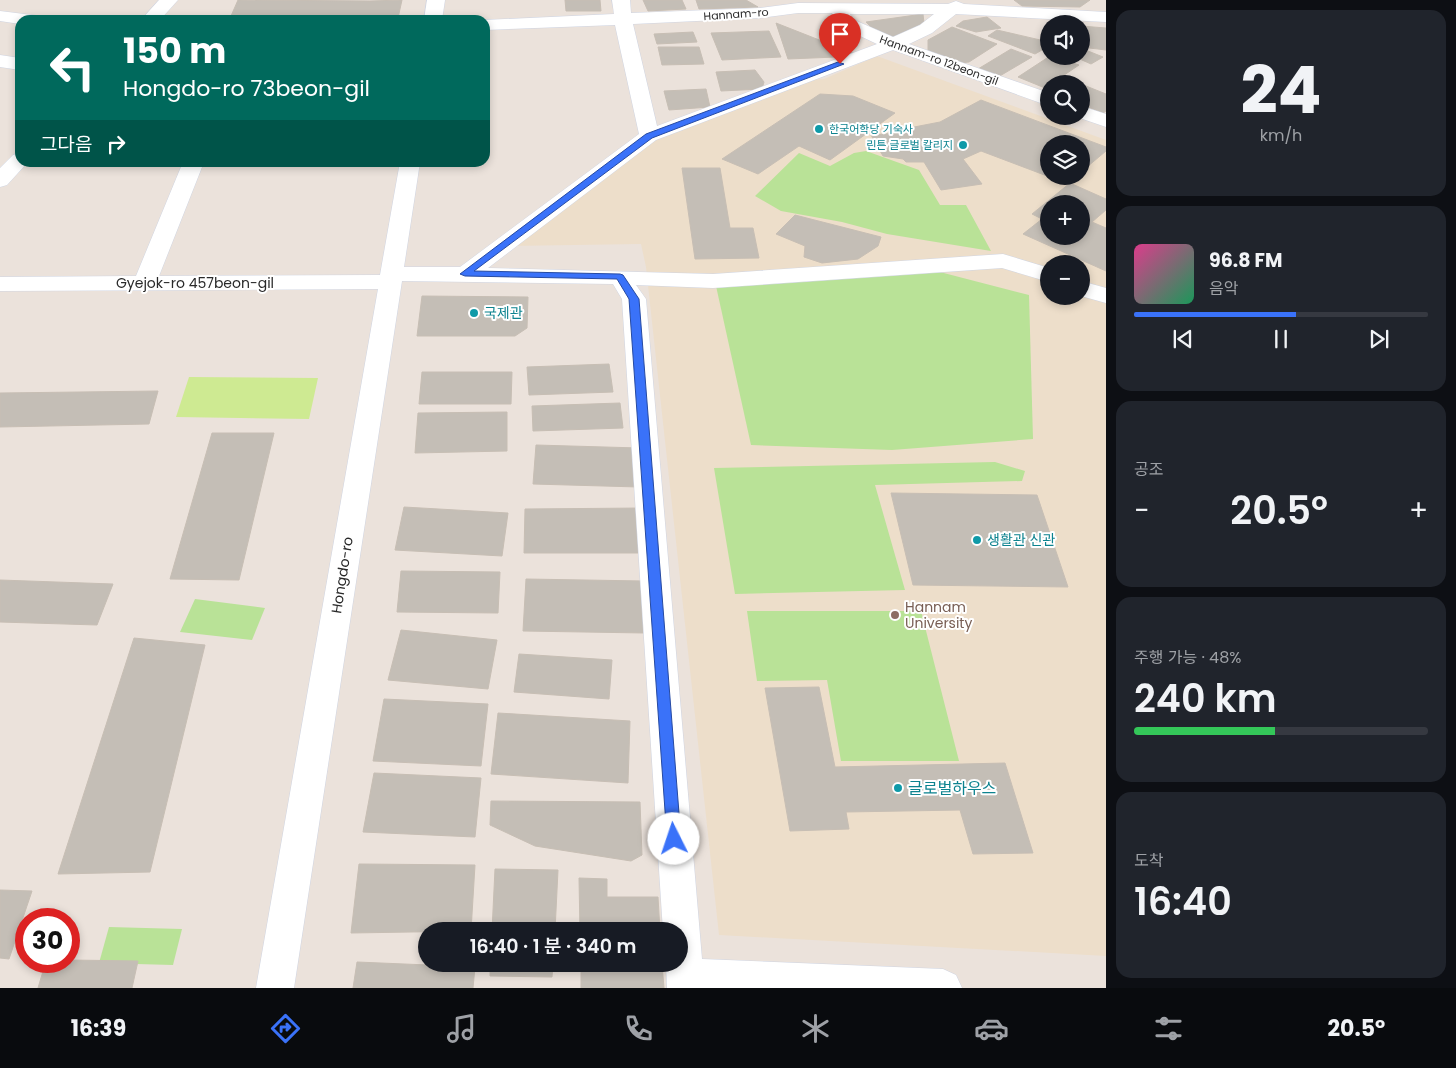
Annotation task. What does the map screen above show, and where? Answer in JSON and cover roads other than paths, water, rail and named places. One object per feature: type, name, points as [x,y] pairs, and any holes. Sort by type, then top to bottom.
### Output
[{"type":"street","points":[[155,15],[169,0]]},
{"type":"street","points":[[434,15],[436,0]]},
{"type":"street","points":[[621,0],[623,20],[649,136]]},
{"type":"street","points":[[777,0],[798,8]]},
{"type":"street","points":[[465,274],[649,136],[893,44],[926,29],[959,5]]},
{"type":"street","name":"Hannam-ro","points":[[490,25],[760,13],[798,8],[959,5],[1106,18]]},
{"type":"street","name":"Hannam-ro 12beon-gil","points":[[838,8],[845,22],[893,44],[1040,97]]},
{"type":"street","points":[[0,16],[15,18]]},
{"type":"street","points":[[0,61],[15,63]]},
{"type":"street","points":[[1090,115],[1106,121]]},
{"type":"street","points":[[0,154],[15,157]]},
{"type":"street","points":[[0,181],[15,164]]},
{"type":"street","points":[[145,283],[192,167]]},
{"type":"street","name":"Hongdo-ro","points":[[274,988],[409,167]]},
{"type":"street","name":"Gyejok-ro 457beon-gil","points":[[0,284],[391,278],[465,274],[713,281],[1003,260],[1040,273]]},
{"type":"street","points":[[620,277],[634,299],[685,982],[943,988]]},
{"type":"street","points":[[1090,291],[1106,296]]},
{"type":"place","name":"한국어학당 기숙사","points":[[819,129]]},
{"type":"place","name":"린튼 글로벌 칼리지","points":[[963,145]]},
{"type":"place","name":"국제관","points":[[474,313]]},
{"type":"place","name":"생활관 신관","points":[[977,540]]},
{"type":"place","name":"Hannam University","points":[[895,615]]},
{"type":"place","name":"글로벌하우스","points":[[898,788]]}]
